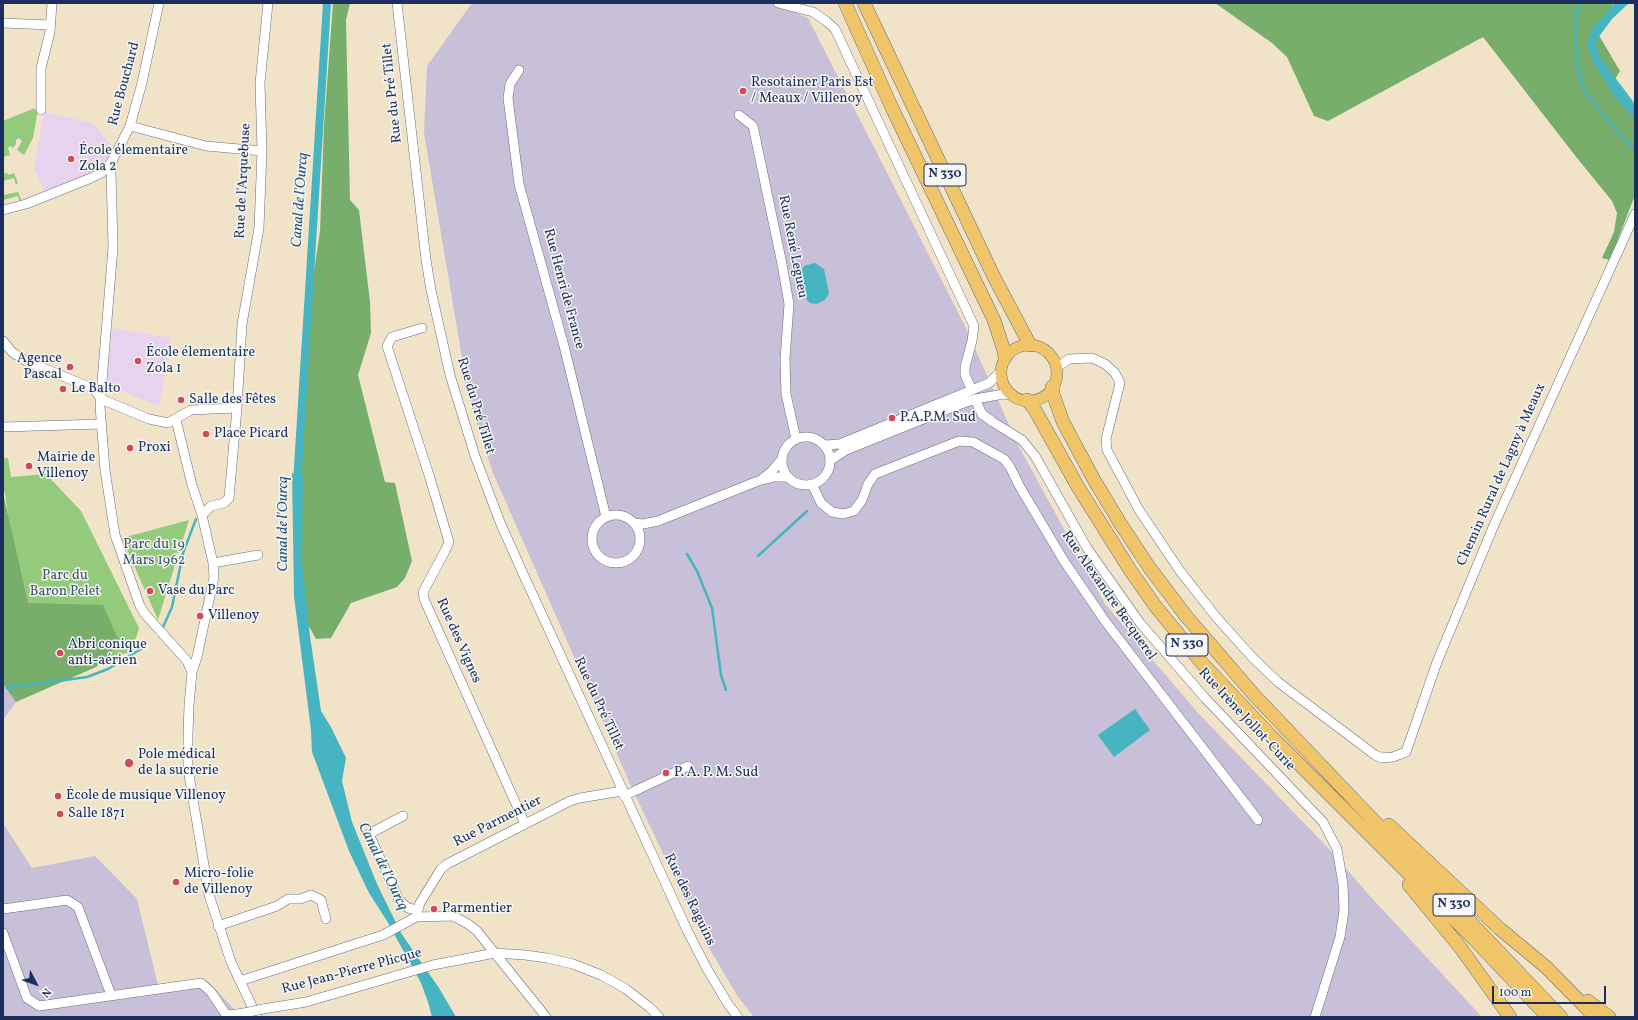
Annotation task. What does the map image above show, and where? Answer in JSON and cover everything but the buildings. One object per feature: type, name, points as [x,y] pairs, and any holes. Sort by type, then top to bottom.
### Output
[{"type":"highway","name":"N 330","points":[[845,3],[892,108],[994,320],[1005,358]]},
{"type":"highway","name":"N 330","points":[[864,3],[884,48],[994,277],[1030,345]]},
{"type":"highway","name":"N 330","points":[[1052,387],[1060,415],[1076,449],[1120,523],[1186,616],[1255,696],[1561,1017]]},
{"type":"highway","name":"N 330","points":[[1027,400],[1036,410],[1078,487],[1114,546],[1156,608],[1202,662],[1270,735],[1391,856],[1548,1017]]},
{"type":"highway","points":[[1347,792],[1375,812],[1500,929],[1609,1017]]},
{"type":"highway","points":[[1391,856],[1409,885],[1460,947],[1510,1017]]},
{"type":"highway","points":[[1546,967],[1595,1017]]},
{"type":"main road","points":[[1052,387],[1042,397],[1027,400],[1019,399],[1012,395],[1006,388],[1002,380],[1001,371],[1005,358],[1016,348],[1030,345],[1039,347],[1047,352],[1053,359],[1056,368]]},
{"type":"main road","name":"N 330","points":[[1052,387],[1055,381],[1056,368]]},
{"type":"street","points":[[41,110],[41,68],[50,32],[52,3]]},
{"type":"street","name":"Rue Bouchard","points":[[108,168],[130,126],[142,83],[159,3]]},
{"type":"street","name":"Rue de l'Arquebuse","points":[[237,408],[242,324],[259,228],[262,151],[260,83],[268,3]]},
{"type":"street","name":"Rue du Pré Tillet","points":[[397,3],[426,260],[437,321],[455,392],[475,456],[500,522],[623,793]]},
{"type":"street","name":"Rue Irène Jollot-Curie","points":[[778,3],[813,12],[826,20],[834,30],[974,326],[972,341],[965,367],[965,375],[982,414],[1022,440],[1034,456],[1087,548],[1140,623],[1205,698],[1323,822],[1337,849],[1343,884],[1344,911],[1340,937],[1315,1017]]},
{"type":"street","points":[[3,22],[50,25]]},
{"type":"street","name":"Rue Henri de France","points":[[518,70],[510,84],[508,98],[520,184],[564,346],[606,517]]},
{"type":"street","name":"Rue René Legueu","points":[[739,115],[754,126],[782,264],[789,304],[784,359],[786,394],[796,439]]},
{"type":"street","points":[[130,126],[206,146],[262,151]]},
{"type":"street","points":[[3,210],[46,197],[101,174],[108,168],[111,172],[113,247],[105,328],[101,424],[106,474],[115,535],[140,606],[145,614],[187,662],[192,672]]},
{"type":"street","name":"Chemin Rural de Lagny à Meaux","points":[[1056,368],[1069,359],[1092,358],[1105,364],[1115,373],[1120,383],[1106,439],[1107,450],[1139,510],[1180,571],[1217,618],[1252,658],[1278,682],[1375,755],[1382,758],[1393,756],[1406,752],[1437,662],[1494,524],[1635,214]]},
{"type":"street","name":"Rue des Vignes","points":[[422,328],[392,337],[387,346],[449,542],[446,551],[423,592],[424,599],[525,824]]},
{"type":"street","points":[[3,341],[12,352],[26,361],[94,389],[101,399],[149,419],[168,423],[191,410],[237,408],[229,498],[224,503],[211,506],[202,516]]},
{"type":"street","points":[[831,460],[846,450],[974,395],[1001,371]]},
{"type":"street","points":[[825,445],[844,442],[974,395],[1012,395]]},
{"type":"street","points":[[179,418],[192,485],[202,516],[213,563],[214,577],[192,672],[188,705],[188,770],[209,896],[231,962],[257,1017]]},
{"type":"street","points":[[3,427],[101,424]]},
{"type":"street","points":[[804,436],[819,440],[825,445],[831,460],[830,468],[826,476],[820,481],[812,484],[799,484],[788,477],[782,466],[782,459],[786,447],[796,439],[804,436]]},
{"type":"street","name":"Rue Alexandre Becquerel","points":[[812,484],[821,503],[832,512],[843,514],[854,511],[862,500],[868,484],[876,474],[959,441],[973,442],[1004,459],[1064,561],[1093,603],[1258,820]]},
{"type":"street","points":[[758,481],[771,472],[782,459]]},
{"type":"street","points":[[639,536],[658,522],[758,481],[774,477],[788,477]]},
{"type":"street","points":[[613,515],[621,515],[634,523],[639,536],[639,544],[636,551],[630,557],[624,561],[612,562],[601,557],[595,551],[592,544],[592,536],[594,528],[599,521],[613,515]]},
{"type":"street","points":[[634,523],[643,524],[658,522]]},
{"type":"street","points":[[213,563],[258,555]]},
{"type":"street","name":"Rue Parmentier","points":[[414,916],[441,869],[447,864],[570,801],[580,798],[623,793],[688,766]]},
{"type":"street","name":"Rue des Raguins","points":[[623,793],[686,930],[728,1004],[738,1017]]},
{"type":"street","points":[[403,816],[369,834],[400,900],[414,916]]},
{"type":"street","points":[[218,926],[277,906],[288,899],[300,899],[310,895],[320,900],[326,919]]},
{"type":"street","points":[[3,909],[67,900],[78,907],[111,995]]},
{"type":"street","points":[[240,981],[383,935],[414,916],[453,916],[477,931],[546,1017]]},
{"type":"street","name":"Rue Jean-Pierre Plicque","points":[[3,933],[27,998],[39,1006],[201,983],[211,992],[225,1012],[230,1015],[306,1002],[433,965],[495,953],[524,954],[573,964],[601,975],[626,989],[659,1017]]},
{"type":"shaded area","points":[[472,3],[772,3],[808,18],[964,324],[1018,445],[1105,604],[1198,713],[1329,849],[1368,894],[1482,1017],[754,1017],[738,997],[702,936],[631,786],[493,473],[469,399],[424,133],[427,66]]},
{"type":"shaded area","name":"École élementaire Zola 2","points":[[44,112],[93,123],[115,150],[97,172],[46,194],[34,169]]},
{"type":"shaded area","name":"École élementaire Zola 1","points":[[113,328],[171,338],[159,406],[106,385]]},
{"type":"shaded area","points":[[3,684],[16,702],[3,720]]},
{"type":"shaded area","points":[[3,823],[32,868],[95,856],[137,899],[158,985],[208,981],[241,1017],[3,1017]]},
{"type":"green space","points":[[333,3],[350,3],[346,20],[350,200],[359,210],[370,302],[371,333],[358,375],[385,482],[395,483],[412,561],[405,578],[397,587],[351,603],[331,638],[316,639],[304,617],[299,510],[301,360],[320,231],[324,125]]},
{"type":"green space","points":[[1215,3],[1614,3],[1597,32],[1620,71],[1614,81],[1635,106],[1635,195],[1610,260],[1602,258],[1614,232],[1617,213],[1612,201],[1483,37],[1328,121],[1314,116],[1287,57],[1272,43]]},
{"type":"green space","points":[[35,108],[35,110],[38,109],[33,138],[24,155],[17,150],[22,141],[19,138],[16,140],[16,144],[13,148],[10,146],[8,148],[10,155],[3,157],[3,121]]},
{"type":"green space","points":[[7,173],[8,175],[14,173],[18,183],[16,185],[14,178],[3,181],[3,174]]},
{"type":"green space","points":[[18,192],[22,202],[20,203],[18,196],[3,200],[3,195]]},
{"type":"green space","name":"Parc du Baron Pelet","points":[[8,458],[11,477],[46,474],[81,511],[139,628],[132,652],[97,659],[21,612],[5,493],[3,490],[3,459]]},
{"type":"green space","points":[[3,493],[28,603],[103,605],[120,643],[96,667],[16,702],[3,684]]},
{"type":"green space","name":"Parc du 19 Mars 1962","points":[[189,520],[158,620],[122,538]]},
{"type":"water","points":[[1615,3],[1629,3],[1612,19],[1595,42],[1599,56],[1635,104],[1635,117],[1631,115],[1615,97],[1593,61],[1587,44],[1592,29]]},
{"type":"water","points":[[815,263],[824,269],[829,293],[825,300],[816,304],[810,303],[806,299],[801,272],[804,266]]},
{"type":"water","points":[[292,473],[303,475],[302,561],[310,636],[321,711],[331,727],[346,758],[342,781],[352,822],[377,884],[401,933],[439,988],[456,1017],[432,1017],[421,983],[387,921],[369,893],[349,851],[312,752],[311,730],[294,596]]},
{"type":"water","points":[[1135,709],[1150,730],[1114,757],[1098,735]]},
{"type":"waterway","name":"Canal de l'Ourcq","points":[[297,483],[327,3]]},
{"type":"waterway","points":[[1579,3],[1574,29],[1578,69],[1586,94],[1616,130],[1635,149]]},
{"type":"waterway","points":[[758,556],[807,511]]},
{"type":"waterway","points":[[163,627],[172,607],[183,553],[196,519]]},
{"type":"waterway","points":[[687,554],[697,571],[712,608],[721,675],[726,690]]},
{"type":"waterway","points":[[7,688],[87,677],[108,669],[141,649]]},
{"type":"place","name":"Resotainer Paris Est / Meaux / Villenoy","points":[[743,91]]},
{"type":"place","name":"École élementaire Zola 2","points":[[71,159]]},
{"type":"place","name":"École élementaire Zola 1","points":[[138,361]]},
{"type":"place","name":"Agence Pascal","points":[[70,367]]},
{"type":"place","name":"Le Balto","points":[[63,389]]},
{"type":"place","name":"Salle des Fêtes","points":[[181,400]]},
{"type":"place","name":"P.A.P.M. Sud","points":[[892,418]]},
{"type":"place","name":"Place Picard","points":[[206,434]]},
{"type":"place","name":"Proxi","points":[[130,448]]},
{"type":"place","name":"Mairie de Villenoy","points":[[29,466]]},
{"type":"place","name":"Vase du Parc","points":[[150,591]]},
{"type":"place","name":"Villenoy","points":[[200,616]]},
{"type":"place","name":"Abri conique anti-aérien","points":[[60,653]]},
{"type":"place","name":"Pole médical de la sucrerie","points":[[129,763]]},
{"type":"place","name":"P. A. P. M. Sud","points":[[666,773]]},
{"type":"place","name":"École de musique Villenoy","points":[[58,796]]},
{"type":"place","name":"Salle 1871","points":[[60,814]]},
{"type":"place","name":"Micro-folie de Villenoy","points":[[176,882]]},
{"type":"place","name":"Parmentier","points":[[434,909]]}]
